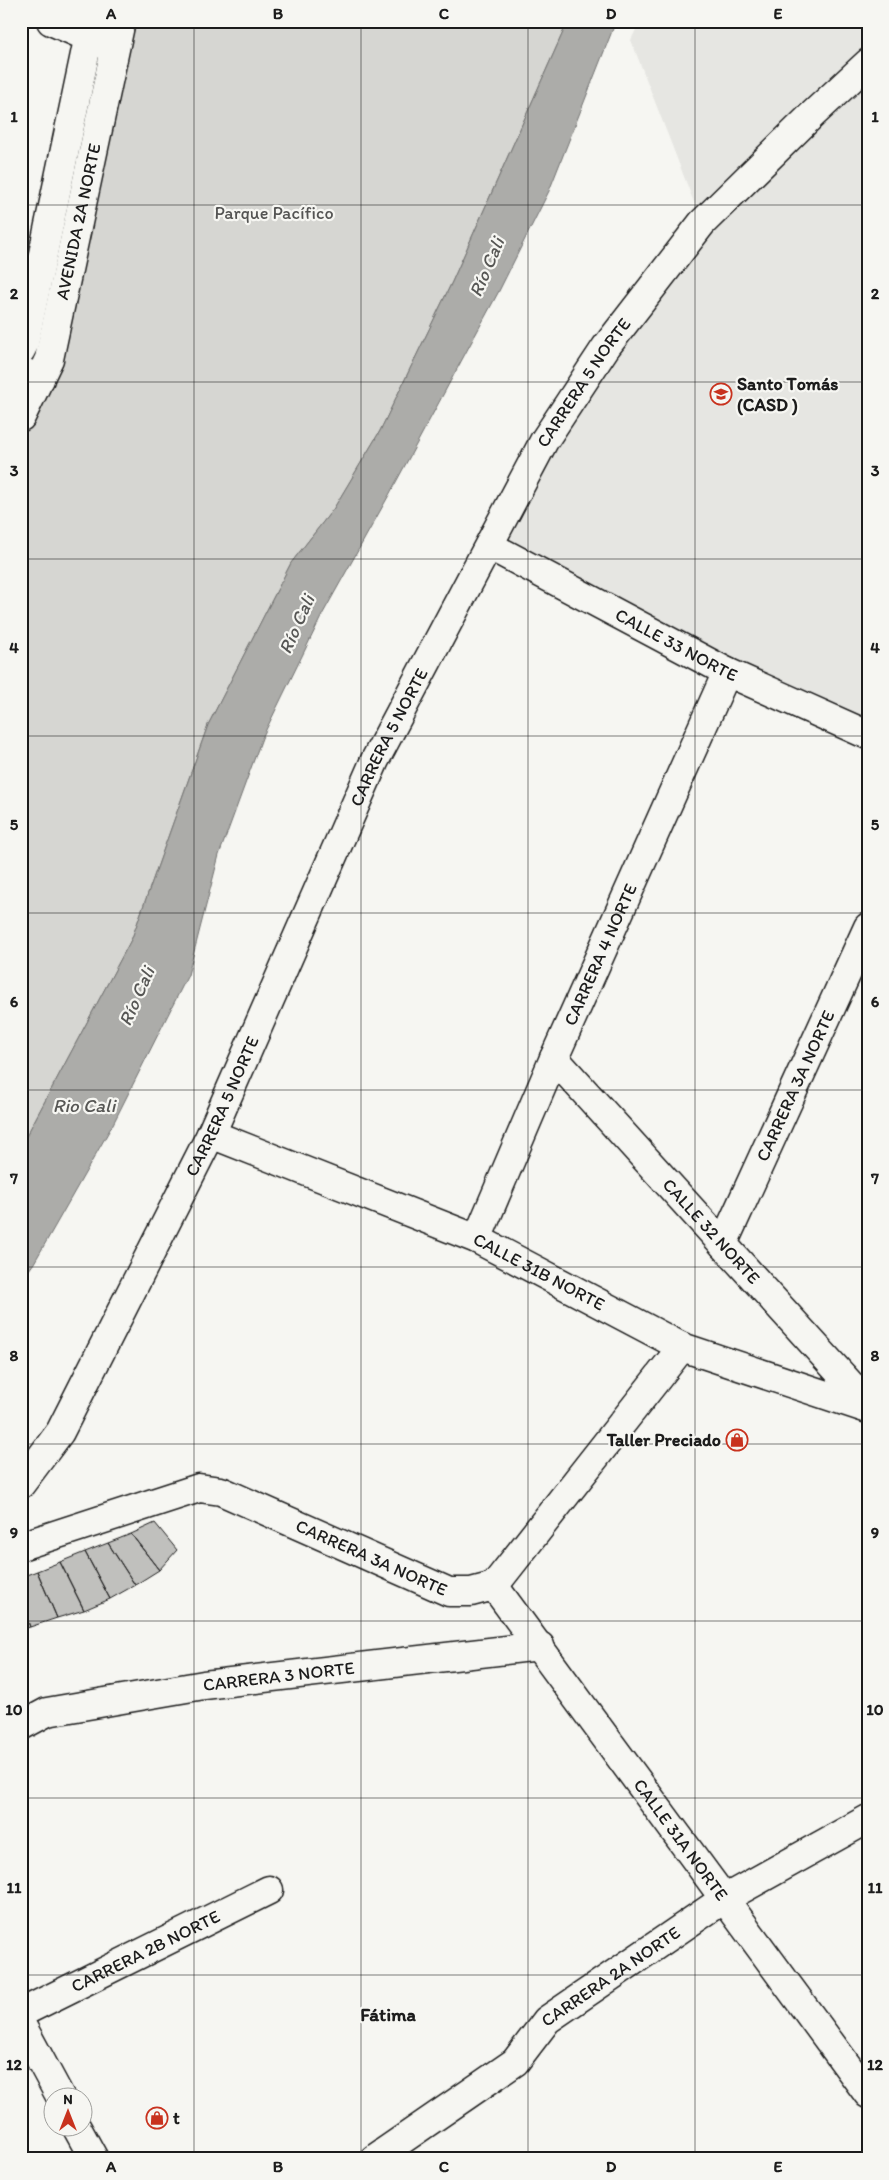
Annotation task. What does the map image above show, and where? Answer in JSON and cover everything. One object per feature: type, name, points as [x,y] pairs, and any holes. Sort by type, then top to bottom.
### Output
[{"type":"street","points":[[51,21],[90,30],[114,48]]},
{"type":"street","name":"AVENIDA 2A NORTE","points":[[21,417],[30,375],[49,359],[121,21]]},
{"type":"street","name":"AVENIDA 2A NORTE","points":[[21,350],[24,344],[90,30]]},
{"type":"street","name":"CARRERA 5 NORTE","points":[[21,1484],[60,1432],[210,1134],[375,760],[544,442],[606,347],[696,231],[812,115],[868,63]]},
{"type":"street","name":"CALLE 33 NORTE","points":[[490,546],[727,672],[868,735]]},
{"type":"street","name":"CARRERA 4 NORTE","points":[[477,1239],[554,1058],[727,672]]},
{"type":"street","name":"CARRERA 3A NORTE","points":[[722,1244],[868,927]]},
{"type":"street","name":"CALLE 32 NORTE","points":[[554,1058],[868,1404]]},
{"type":"street","name":"CALLE 31B NORTE","points":[[210,1134],[477,1239],[682,1347],[868,1409]]},
{"type":"street","points":[[494,1586],[682,1347]]},
{"type":"street","name":"CARRERA 3A NORTE","points":[[21,1546],[199,1488],[221,1491],[449,1592],[471,1592],[494,1586]]},
{"type":"street","name":"CALLE 31A NORTE","points":[[494,1586],[868,2094]]},
{"type":"street","name":"CARRERA 3 NORTE","points":[[21,1726],[47,1712],[204,1685],[540,1646]]},
{"type":"street","name":"CARRERA 2A NORTE","points":[[374,2159],[515,2062],[547,2020],[724,1899],[868,1819]]},
{"type":"street","name":"CARRERA 2B NORTE","points":[[21,2014],[269,1890]]},
{"type":"street","points":[[21,2024],[56,2088]]},
{"type":"street","points":[[82,2138],[94,2159]]},
{"type":"shaded area","name":"Santo Tomás (CASD )","points":[[640,21],[868,21],[868,735],[490,546],[702,223],[631,40]]},
{"type":"green space","name":"Parque Pacífico","points":[[121,21],[568,21],[452,282],[380,431],[334,508],[291,563],[208,725],[132,938],[21,1146],[21,417]]},
{"type":"water","name":"Rio Cali","points":[[568,21],[616,21],[549,191],[499,291],[322,615],[262,738],[219,855],[188,975],[113,1124],[34,1263],[21,1281],[21,1146],[132,938],[208,725],[291,563],[334,508],[380,431],[452,282]]},
{"type":"building","points":[[155,1523],[177,1550],[159,1570],[131,1534]]},
{"type":"building","points":[[131,1534],[159,1570],[135,1585],[108,1543]]},
{"type":"building","points":[[108,1543],[135,1585],[110,1599],[85,1552]]},
{"type":"building","points":[[85,1552],[110,1599],[84,1610],[60,1562]]},
{"type":"building","points":[[60,1562],[84,1610],[57,1618],[37,1571]]},
{"type":"building","points":[[37,1571],[57,1618],[30,1627],[21,1603],[21,1577]]},
{"type":"building","points":[[21,1603],[30,1627],[21,1630]]},
{"type":"place","name":"Santo Tomás (CASD )","points":[[721,394]]},
{"type":"place","name":"Taller Preciado","points":[[737,1440]]},
{"type":"place","name":"t","points":[[157,2118]]},
{"type":"district","name":"Fátima","points":[[388,2014]]},
{"type":"water label","name":"Río Cali","points":[[486,267]]},
{"type":"water label","name":"Río Cali","points":[[296,624]]},
{"type":"water label","name":"Río Cali","points":[[136,996]]}]
